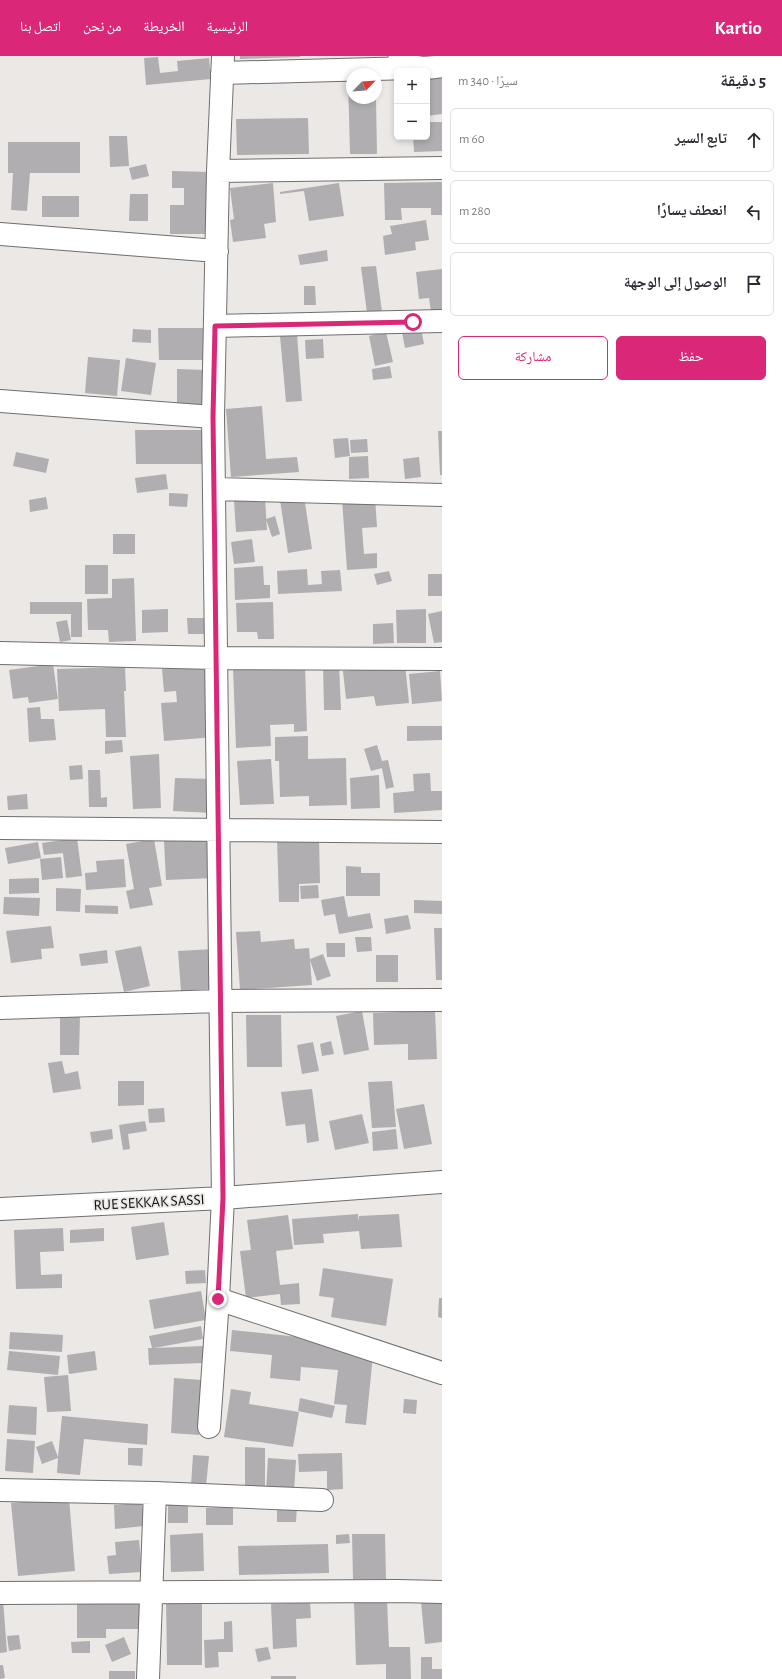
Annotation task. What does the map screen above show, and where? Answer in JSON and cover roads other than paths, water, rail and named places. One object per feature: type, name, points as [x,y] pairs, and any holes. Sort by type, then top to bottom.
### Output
[{"type":"street","points":[[392,56],[412,68]]},
{"type":"street","points":[[209,1427],[223,1198],[213,417],[218,171],[222,64],[412,68]]},
{"type":"street","points":[[430,68],[442,66]]},
{"type":"street","points":[[218,171],[442,168]]},
{"type":"street","points":[[0,234],[216,251]]},
{"type":"street","points":[[215,326],[442,321]]},
{"type":"street","points":[[0,401],[213,417]]},
{"type":"street","points":[[215,489],[442,495]]},
{"type":"street","points":[[0,653],[216,658],[442,659]]},
{"type":"street","points":[[0,828],[442,832]]},
{"type":"street","points":[[0,1008],[220,1001],[442,1000]]},
{"type":"street","name":"RUE SEKKAK SASSI","points":[[0,1209],[223,1198],[442,1182]]},
{"type":"street","points":[[218,1299],[442,1374]]},
{"type":"street","points":[[0,1490],[155,1493],[322,1500]]},
{"type":"street","points":[[148,1679],[155,1493]]},
{"type":"street","points":[[0,1593],[442,1592]]}]
